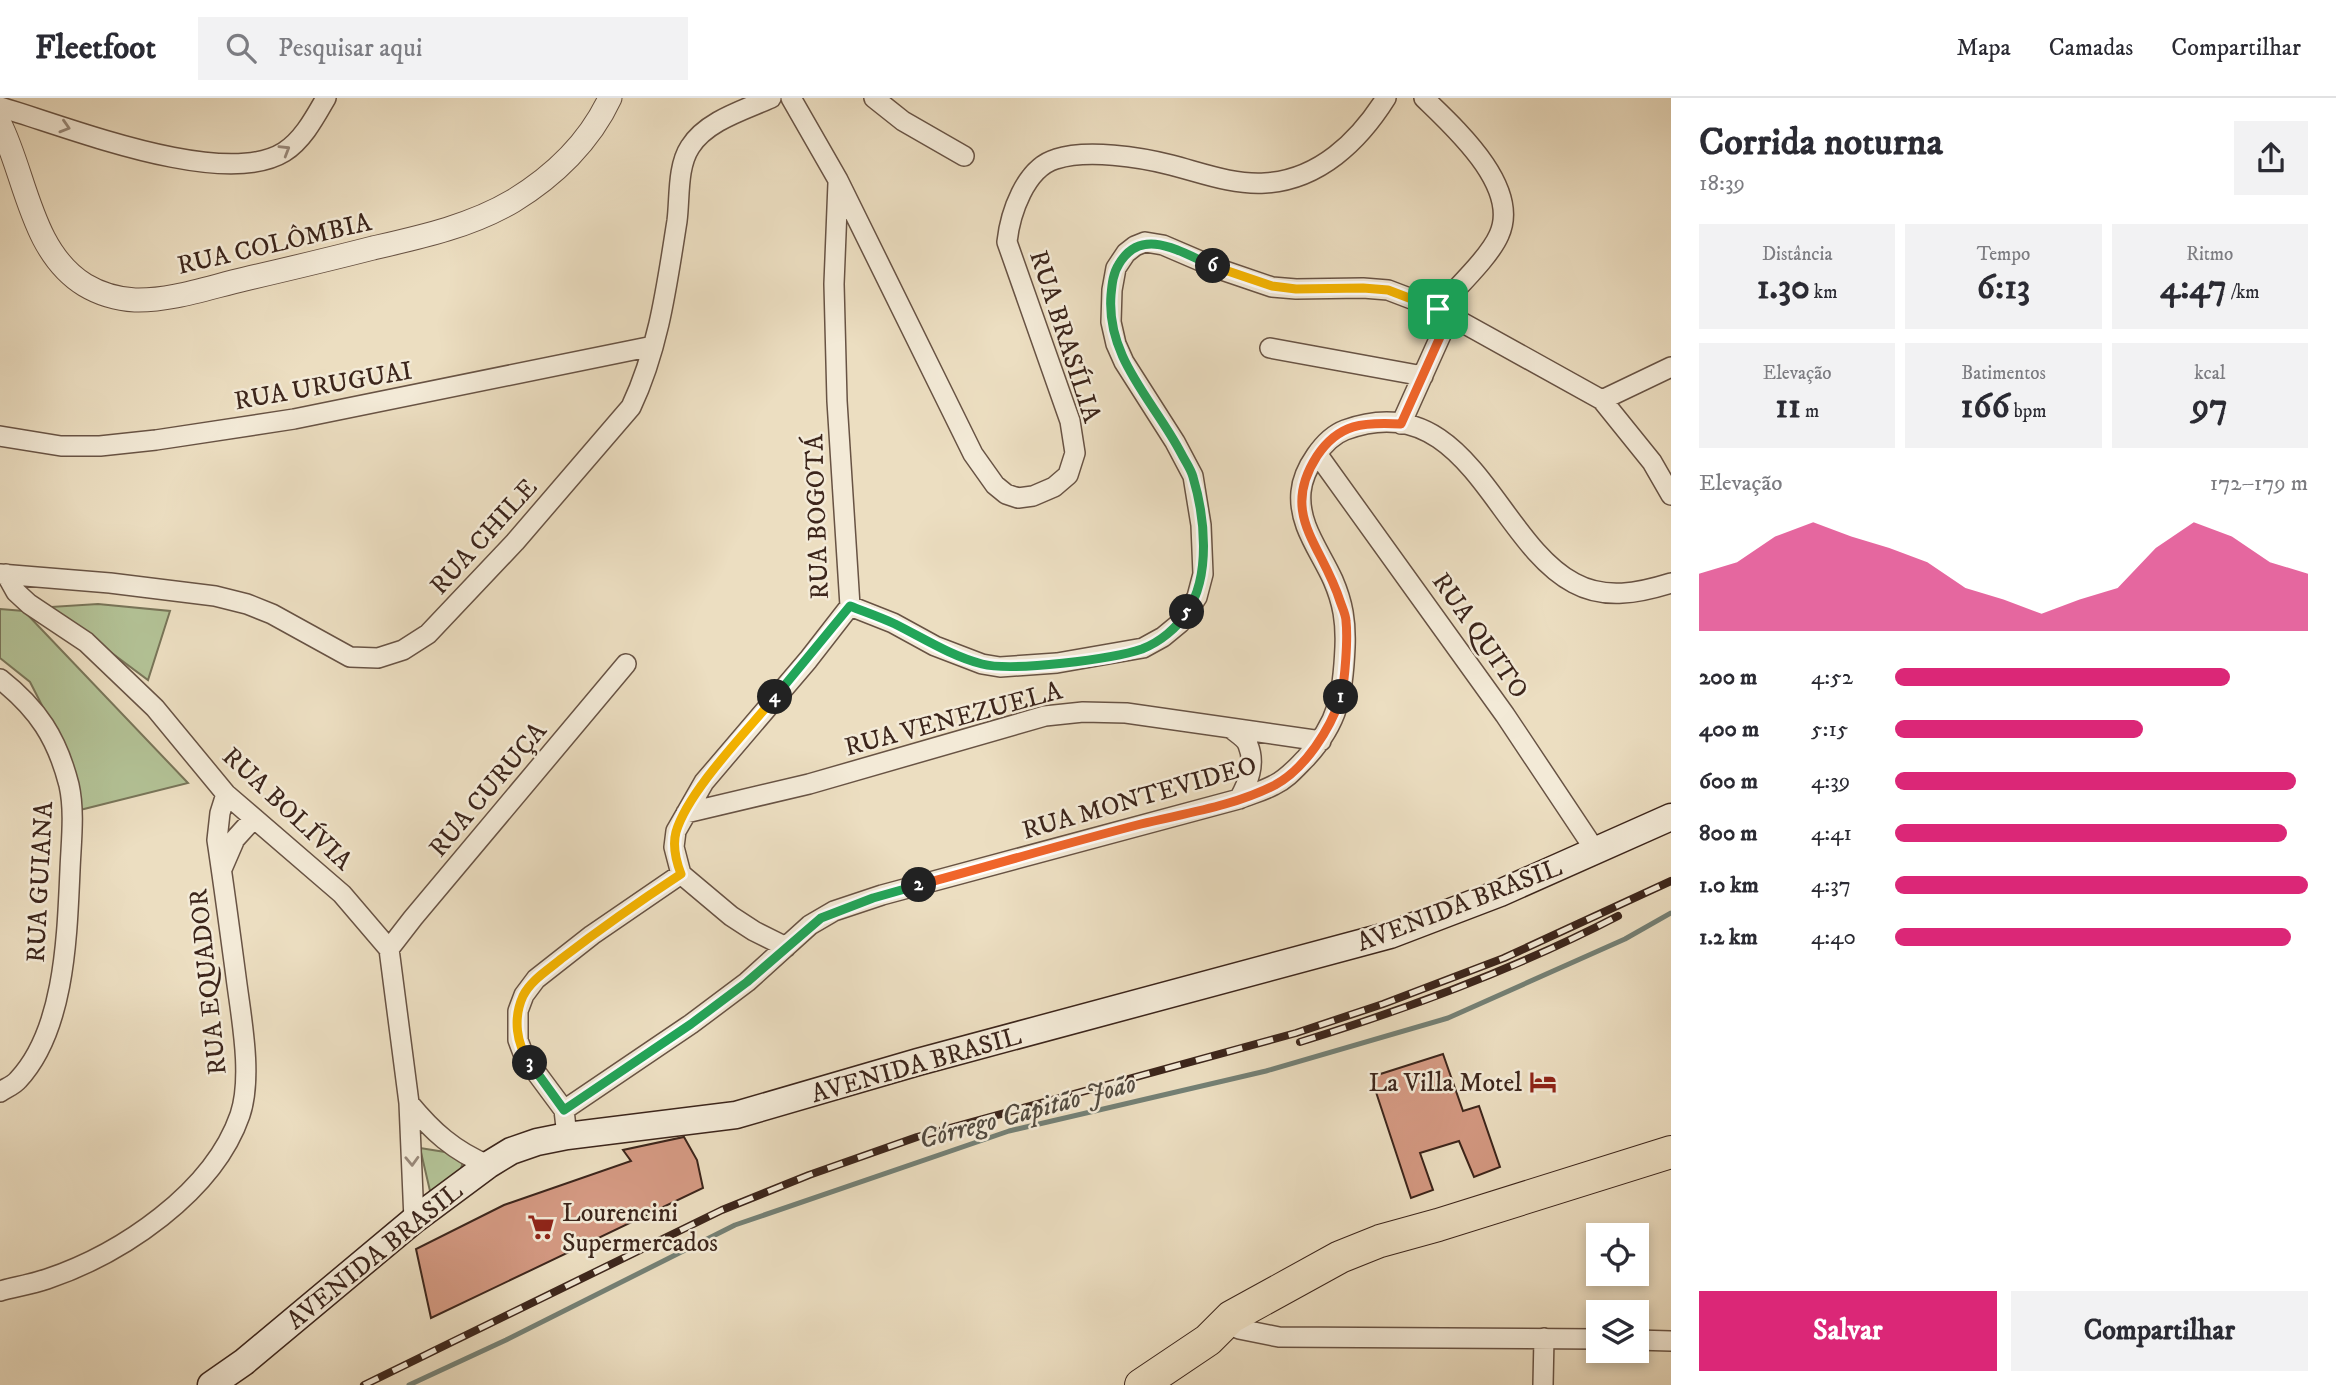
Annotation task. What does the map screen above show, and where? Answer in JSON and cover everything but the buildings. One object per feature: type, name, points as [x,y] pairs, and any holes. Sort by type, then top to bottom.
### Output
[{"type":"highway","points":[[1141,1385],[1235,1323],[1438,1226],[1671,1152]]},
{"type":"main road","name":"AVENIDA BRASIL","points":[[211,1385],[244,1362],[414,1220],[488,1165],[510,1151],[537,1142],[565,1123],[736,1115],[931,1058],[1330,952],[1390,935],[1478,902],[1671,817]]},
{"type":"street","points":[[0,107],[163,155],[221,165],[245,164],[282,154],[296,143],[326,98]]},
{"type":"street","name":"RUA COLÔMBIA","points":[[0,124],[41,232],[55,255],[84,285],[106,295],[135,300],[179,294],[281,271],[426,236],[474,220],[513,201],[555,171],[589,134],[610,98]]},
{"type":"street","name":"RUA CHILE","points":[[3,574],[215,596],[272,614],[350,657],[377,659],[403,650],[428,634],[455,606],[617,427],[631,407],[641,386],[662,314],[680,200],[681,176],[688,149],[699,136],[721,120],[771,98]]},
{"type":"street","name":"RUA BRASÍLIA","points":[[791,98],[838,180],[973,454],[995,485],[1006,494],[1018,498],[1033,496],[1054,487],[1068,475],[1075,453],[1070,421],[1007,242],[1010,221],[1022,191],[1037,172],[1053,159],[1078,155],[1107,155],[1168,164],[1242,182],[1283,181],[1318,168],[1347,149],[1386,98]]},
{"type":"street","points":[[874,98],[903,121],[964,156]]},
{"type":"street","points":[[1401,424],[1423,376],[1444,313],[1495,244],[1504,222],[1499,194],[1487,168],[1463,136],[1424,98]]},
{"type":"street","name":"RUA BOGOTÁ","points":[[681,874],[674,847],[676,831],[704,782],[808,660],[850,606],[834,284],[838,180]]},
{"type":"street","points":[[850,606],[893,623],[935,646],[982,664],[1000,667],[1057,663],[1143,648],[1180,623],[1197,597],[1203,574],[1202,525],[1193,476],[1175,442],[1135,381],[1116,344],[1111,322],[1114,279],[1120,261],[1135,246],[1145,243],[1163,245],[1219,269],[1272,286],[1296,289],[1388,290],[1444,313],[1602,400],[1652,462],[1671,495]]},
{"type":"street","name":"RUA URUGUAI","points":[[0,436],[61,446],[100,446],[156,440],[294,419],[653,346]]},
{"type":"street","points":[[1270,348],[1423,376]]},
{"type":"street","points":[[1602,400],[1671,368]]},
{"type":"street","name":"RUA MONTEVIDEO","points":[[565,1123],[747,982],[821,918],[873,898],[1240,799],[1276,785],[1291,773],[1321,741],[1334,719],[1342,693],[1346,621],[1334,582],[1300,509],[1301,489],[1307,472],[1325,443],[1336,433],[1355,426],[1401,424],[1418,429],[1452,449],[1480,477],[1554,571],[1576,584],[1599,592],[1618,593],[1639,592],[1671,583]]},
{"type":"street","name":"RUA QUITO","points":[[1318,455],[1505,715],[1595,850]]},
{"type":"street","name":"RUA BOLÍVIA","points":[[3,574],[29,604],[86,642],[155,708],[226,794],[342,894],[389,950]]},
{"type":"street","name":"RUA CURUÇA","points":[[389,950],[626,664]]},
{"type":"street","name":"RUA GUIANA","points":[[0,680],[21,696],[45,724],[69,786],[72,822],[66,940],[56,1003],[31,1062],[17,1082],[0,1092]]},
{"type":"street","name":"RUA VENEZUELA","points":[[685,813],[810,784],[1045,716],[1083,712],[1126,713],[1321,741]]},
{"type":"street","points":[[1233,730],[1248,743],[1252,763],[1248,782],[1240,799]]},
{"type":"street","name":"RUA EQUADOR","points":[[0,1290],[45,1280],[85,1264],[142,1232],[174,1206],[205,1175],[240,1115],[245,1076],[241,1019],[217,840],[219,813],[226,794]]},
{"type":"street","name":"RUA EQUADOR","points":[[221,870],[235,839],[254,818]]},
{"type":"street","points":[[565,1123],[524,1056],[519,1040],[518,1011],[524,995],[536,979],[592,935],[681,874],[731,916],[786,947]]},
{"type":"street","points":[[389,950],[409,1103],[414,1220]]},
{"type":"street","points":[[409,1103],[439,1137],[488,1165]]},
{"type":"street","points":[[1235,1323],[1279,1337],[1586,1339]]},
{"type":"street","points":[[1543,1385],[1544,1338]]},
{"type":"street","points":[[1649,1340],[1671,1341]]},
{"type":"green space","points":[[98,604],[170,611],[148,680],[50,607]]},
{"type":"green space","points":[[0,609],[24,611],[188,783],[80,810],[66,752],[30,682],[0,658]]},
{"type":"green space","points":[[420,1148],[445,1152],[463,1161],[458,1181],[430,1191]]},
{"type":"waterway","name":"Córrego Capitão João","points":[[409,1385],[506,1340],[735,1225],[1009,1131],[1266,1071],[1448,1018],[1625,939],[1671,913]]},
{"type":"railway","points":[[364,1385],[722,1210],[809,1175],[917,1137],[1296,1033],[1383,1004],[1504,958],[1671,881]]},
{"type":"railway","points":[[1300,1042],[1462,986],[1541,953],[1618,916]]},
{"type":"place","name":"La Villa Motel","points":[[1543,1082]]},
{"type":"place","name":"Lourencini Supermercados","points":[[541,1227]]},
{"type":"route","points":[[1154,243],[1219,269],[1272,286],[1296,289],[1388,290],[1438,309],[1449,317],[1401,424],[1355,426],[1336,433],[1325,443],[1307,472],[1301,489],[1300,509],[1334,582],[1346,621],[1342,693],[1334,719],[1321,741],[1291,773],[1276,785],[1240,799],[882,895],[834,911],[810,925],[747,982],[691,1024],[564,1110],[524,1056],[517,1028],[518,1011],[524,995],[536,979],[592,935],[681,874],[674,847],[676,831],[704,782],[808,660],[850,606],[893,623],[935,646],[982,664],[1000,667],[1057,663],[1125,653],[1143,648],[1180,623],[1197,597],[1203,574],[1202,525],[1193,476],[1175,442],[1135,381],[1116,344],[1111,322],[1111,304],[1116,268],[1126,253],[1135,246],[1154,243]]}]
